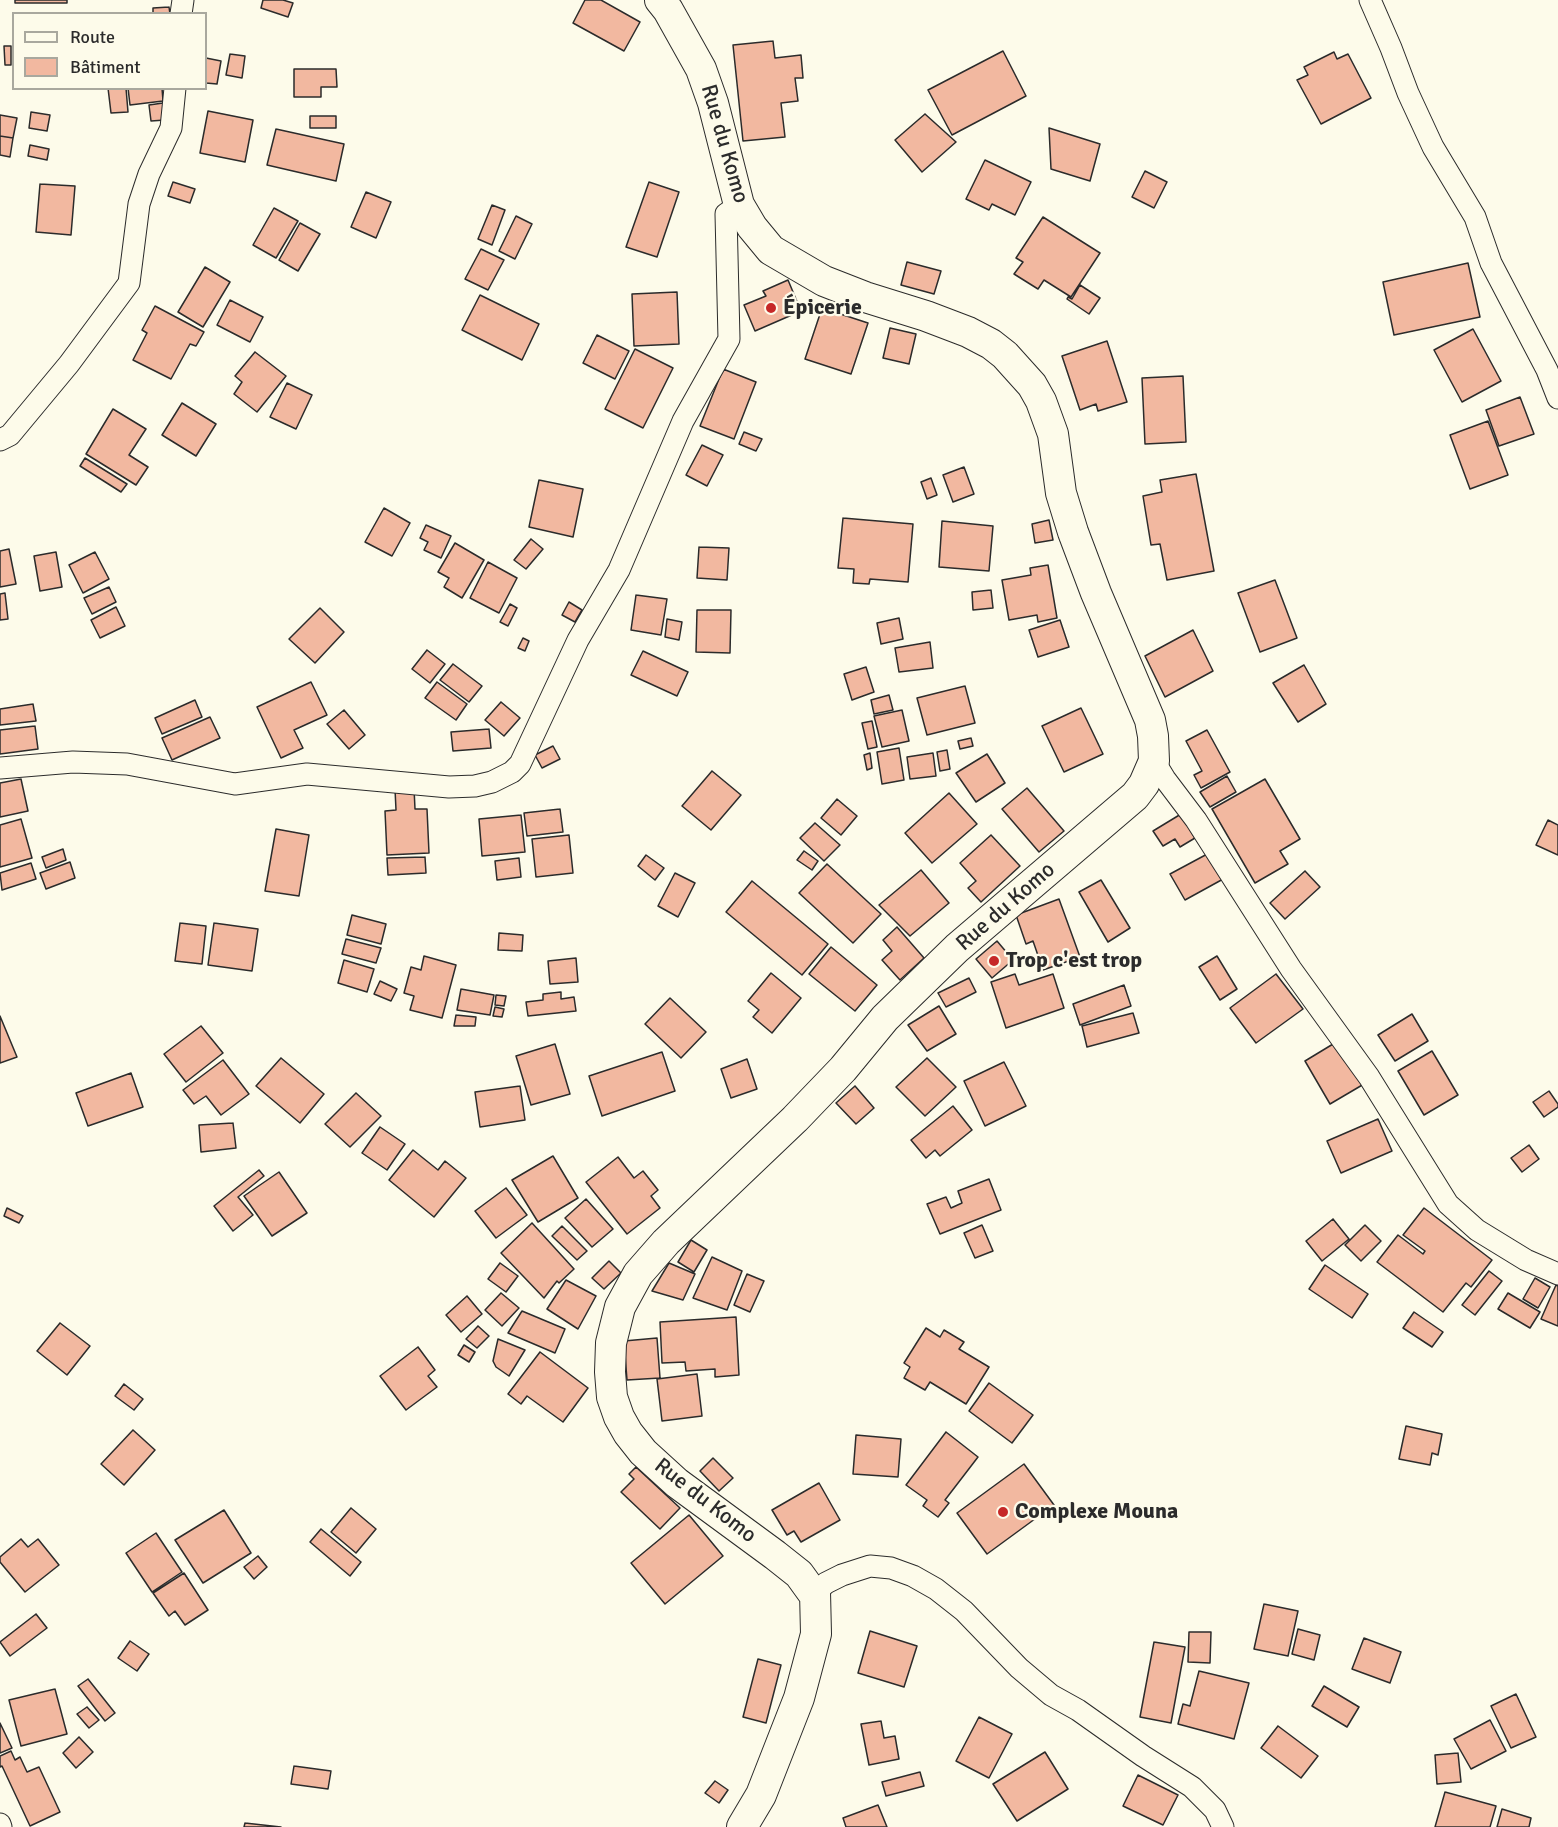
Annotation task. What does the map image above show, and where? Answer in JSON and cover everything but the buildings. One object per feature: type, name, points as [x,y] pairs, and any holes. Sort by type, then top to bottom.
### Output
[{"type":"street","name":"Rue du Komo","points":[[660,0],[701,69],[718,122],[739,205],[771,250],[824,281],[968,332],[991,344],[1005,355],[1032,385],[1041,401],[1053,434],[1061,493],[1073,532],[1096,593],[1150,720],[1154,736],[1154,761],[1144,784],[1135,796],[957,948],[885,1017],[843,1069],[795,1119],[666,1242],[638,1274],[620,1306],[611,1342],[610,1372],[612,1397],[628,1433],[643,1452],[677,1483],[783,1561],[799,1574],[812,1592],[815,1592]]},
{"type":"street","points":[[1370,0],[1392,48],[1408,93],[1434,147],[1474,217],[1491,263],[1547,370],[1558,398]]},
{"type":"street","points":[[0,440],[10,435],[69,364],[129,283],[139,204],[149,174],[171,128],[175,90]]},
{"type":"street","points":[[0,768],[73,762],[127,764],[236,784],[307,774],[449,787],[475,786],[492,782],[512,772],[520,764],[578,640],[619,570],[684,421],[729,339],[726,214],[739,205]]},
{"type":"street","points":[[1154,761],[1196,820],[1292,969],[1369,1077],[1448,1204],[1477,1230],[1526,1260],[1558,1275]]},
{"type":"street","points":[[742,1827],[761,1795],[799,1698],[816,1634],[815,1592],[842,1575],[870,1566],[891,1568],[913,1576],[936,1589],[964,1611],[1019,1668],[1051,1695],[1078,1710],[1192,1787],[1215,1810],[1223,1827]]},
{"type":"place","name":"Épicerie","points":[[771,308]]},
{"type":"place","name":"Trop c'est trop","points":[[994,961]]},
{"type":"place","name":"Complexe Mouna","points":[[1003,1512]]}]
